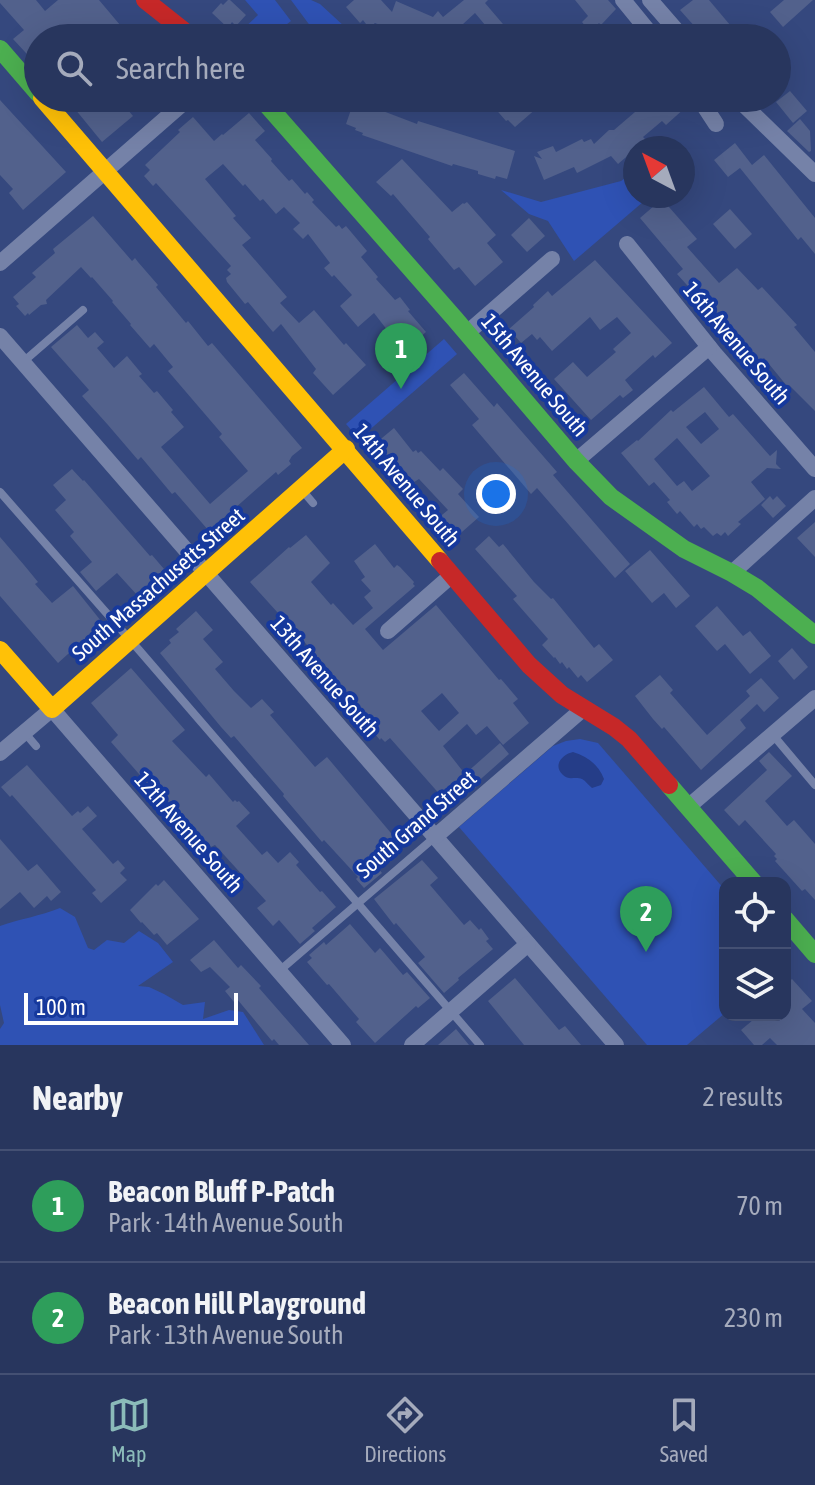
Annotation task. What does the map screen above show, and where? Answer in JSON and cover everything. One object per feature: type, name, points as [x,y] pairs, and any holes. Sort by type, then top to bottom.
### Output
[{"type":"street","points":[[145,0],[175,24]]},
{"type":"street","points":[[623,0],[643,24]]},
{"type":"street","points":[[650,0],[671,24]]},
{"type":"street","points":[[0,49],[24,77]]},
{"type":"street","name":"14th Avenue South","points":[[54,112],[529,665],[555,689],[629,739],[749,877]]},
{"type":"street","points":[[0,263],[173,112]]},
{"type":"street","name":"15th Avenue South","points":[[273,112],[576,461],[611,497],[684,549],[732,573],[785,609],[815,635]]},
{"type":"street","points":[[708,112],[716,124]]},
{"type":"street","points":[[751,112],[815,174]]},
{"type":"street","name":"16th Avenue South","points":[[627,244],[709,347],[815,469]]},
{"type":"street","points":[[467,333],[552,259]]},
{"type":"street","name":"13th Avenue South","points":[[0,336],[206,573],[272,661],[436,836],[616,1045]]},
{"type":"street","points":[[576,461],[709,347]]},
{"type":"street","name":"South Massachusetts Street","points":[[0,753],[206,573],[307,496],[346,449]]},
{"type":"street","points":[[732,573],[815,498]]},
{"type":"street","points":[[388,631],[452,575]]},
{"type":"street","name":"12th Avenue South","points":[[0,650],[343,1045]]},
{"type":"street","points":[[688,807],[815,698]]},
{"type":"street","name":"South Grand Street","points":[[436,836],[583,709]]},
{"type":"street","points":[[791,926],[815,954]]},
{"type":"street","points":[[412,1045],[528,944]]},
{"type":"lane","points":[[23,363],[83,310]]},
{"type":"lane","points":[[0,492],[480,1045]]},
{"type":"lane","points":[[24,732],[36,746]]},
{"type":"lane","points":[[772,734],[815,785]]},
{"type":"lane","name":"South Grand Street","points":[[278,972],[436,836]]},
{"type":"shaded area","points":[[245,0],[275,0],[291,21],[287,24],[248,24],[258,15]]},
{"type":"shaded area","points":[[291,0],[311,0],[320,4],[342,24],[309,24]]},
{"type":"shaded area","points":[[623,180],[623,208],[636,208],[574,261],[548,221],[529,214],[501,190],[541,202]]},
{"type":"shaded area","points":[[444,339],[457,354],[359,439],[346,424]]},
{"type":"shaded area","points":[[580,739],[598,743],[719,883],[719,1018],[687,1045],[647,1045],[459,827],[553,746]]},
{"type":"shaded area","points":[[573,752],[596,765],[604,779],[601,785],[592,788],[582,779],[563,775],[560,760]]},
{"type":"shaded area","points":[[60,908],[75,917],[88,948],[94,950],[107,940],[124,943],[139,931],[158,943],[173,962],[138,986],[149,987],[183,1005],[205,1002],[203,1019],[229,1010],[243,1012],[264,1045],[0,1045],[0,1029],[4,1023],[0,1005],[0,926]]},
{"type":"building","points":[[0,0],[36,0],[45,11],[58,0],[99,0],[119,24],[24,24],[24,30]]},
{"type":"building","points":[[230,0],[246,15],[238,24],[224,24],[212,13],[221,3],[223,5]]},
{"type":"building","points":[[354,0],[381,0],[392,12],[396,1],[433,17],[438,11],[443,17],[464,0],[488,0],[485,3],[503,24],[484,24],[475,13],[463,24],[366,24],[363,20],[360,23],[346,7]]},
{"type":"building","points":[[575,0],[608,0],[616,9],[602,24],[584,24],[588,16]]},
{"type":"building","points":[[693,0],[709,0],[729,24],[692,24],[680,10]]},
{"type":"building","points":[[784,0],[813,0],[786,24],[780,24],[770,12]]},
{"type":"building","points":[[24,30],[24,51],[13,39]]},
{"type":"building","points":[[791,92],[807,111],[793,123],[784,112],[791,112]]},
{"type":"building","points":[[0,100],[66,172],[23,210],[9,193],[13,189],[0,175]]},
{"type":"building","points":[[77,112],[130,112],[133,116],[102,142]]},
{"type":"building","points":[[350,112],[386,112],[417,124],[418,121],[515,151],[507,179],[496,176],[495,179],[362,135],[346,124]]},
{"type":"building","points":[[498,112],[532,112],[515,127]]},
{"type":"building","points":[[635,112],[680,112],[666,125],[662,121],[644,136],[623,136],[623,160],[618,164],[611,156],[577,173],[574,167],[544,180],[534,156],[542,159],[537,152],[553,146],[556,152],[582,139],[584,142],[591,139],[594,144],[609,130],[614,130]]},
{"type":"building","points":[[249,113],[265,131],[255,140],[271,161],[289,181],[292,179],[305,194],[307,192],[314,200],[312,202],[336,227],[339,225],[342,229],[346,226],[367,251],[361,257],[378,277],[376,279],[395,300],[400,297],[426,332],[400,355],[386,339],[391,335],[374,313],[358,327],[340,306],[352,295],[324,268],[330,263],[308,234],[303,239],[293,229],[300,223],[284,207],[276,214],[223,164],[205,179],[251,238],[242,245],[287,297],[280,303],[299,323],[314,310],[366,365],[333,395],[313,373],[316,369],[281,324],[273,332],[248,302],[245,304],[227,282],[226,278],[231,274],[227,270],[231,266],[156,183],[153,186],[144,176],[150,170],[145,165],[193,117],[214,141]]},
{"type":"building","points":[[800,119],[810,131],[809,152],[787,131]]},
{"type":"building","points":[[735,143],[752,165],[764,155],[815,218],[815,254],[801,237],[798,240],[740,168],[728,177],[714,160]]},
{"type":"building","points":[[402,159],[452,212],[467,202],[496,235],[487,243],[503,262],[475,286],[459,267],[454,270],[393,194],[391,196],[376,182]]},
{"type":"building","points":[[652,208],[670,208],[697,239],[687,247],[719,283],[737,268],[758,290],[762,287],[797,325],[794,327],[815,352],[815,411],[787,386],[764,358],[756,364],[740,345],[743,343],[716,312],[713,314],[677,274],[683,269],[640,218]]},
{"type":"building","points":[[730,209],[752,234],[735,249],[713,224]]},
{"type":"building","points":[[93,216],[132,261],[135,258],[186,323],[188,321],[208,346],[212,343],[302,448],[292,456],[291,464],[278,475],[276,472],[209,531],[141,457],[138,460],[82,396],[89,390],[51,347],[77,325],[88,338],[95,332],[104,342],[97,348],[114,368],[127,356],[142,374],[139,376],[154,393],[157,391],[184,427],[161,447],[210,504],[248,471],[219,437],[222,434],[168,371],[173,367],[154,344],[150,348],[81,267],[46,300],[47,304],[29,315],[25,316],[16,306],[19,304],[13,297],[36,277],[32,273],[55,253],[53,249]]},
{"type":"building","points":[[529,218],[545,236],[527,252],[511,235]]},
{"type":"building","points":[[595,260],[672,343],[625,380],[633,390],[623,398],[620,395],[591,420],[554,379],[573,362],[587,377],[616,352],[613,349],[631,333],[617,317],[600,330],[590,317],[552,351],[540,337],[537,340],[532,334],[521,343],[509,329],[548,291],[552,296]]},
{"type":"building","points":[[464,373],[494,407],[497,403],[557,472],[553,475],[630,564],[615,578],[537,488],[531,494],[472,425],[479,419],[450,385]]},
{"type":"building","points":[[704,387],[729,417],[733,414],[770,456],[777,450],[776,464],[781,469],[767,468],[751,482],[765,499],[738,522],[741,524],[728,536],[725,532],[721,536],[717,533],[713,536],[704,527],[701,529],[697,524],[694,527],[680,511],[677,514],[667,502],[670,500],[654,482],[649,486],[621,453],[671,410],[673,412]],"holes":[[[705,412],[719,429],[701,444],[686,427]],[[677,438],[710,476],[692,491],[684,481],[677,486],[654,459]]]},
{"type":"building","points":[[394,428],[413,452],[421,451],[440,471],[443,468],[463,489],[458,494],[479,517],[454,539],[437,519],[448,510],[419,479],[411,484],[376,443]]},
{"type":"building","points":[[72,469],[164,569],[138,596],[117,573],[96,591],[80,572],[92,562],[70,536],[74,532],[55,510],[66,500],[53,485]]},
{"type":"building","points":[[770,496],[773,500],[777,496],[786,506],[773,518],[761,505]]},
{"type":"building","points":[[815,522],[815,557],[797,538]]},
{"type":"building","points":[[306,535],[330,563],[311,582],[353,625],[373,608],[364,597],[371,591],[361,580],[365,577],[354,561],[375,544],[394,568],[397,565],[400,567],[415,586],[365,629],[383,650],[436,605],[518,699],[513,703],[529,723],[503,745],[487,726],[476,735],[467,724],[443,746],[465,774],[500,743],[509,754],[474,785],[476,787],[450,806],[390,738],[385,742],[380,740],[317,656],[250,582]],"holes":[[[442,693],[459,713],[439,731],[421,711]]]},
{"type":"building","points":[[489,536],[499,547],[503,544],[594,648],[599,644],[613,660],[587,682],[581,675],[578,678],[562,662],[560,664],[542,645],[548,639],[513,599],[517,596],[475,549]]},
{"type":"building","points":[[0,537],[52,603],[73,586],[105,626],[88,636],[58,663],[0,596]]},
{"type":"building","points":[[650,550],[690,596],[676,608],[664,593],[652,603],[625,571]]},
{"type":"building","points":[[717,606],[743,636],[750,631],[771,656],[750,674],[725,644],[717,651],[695,626]]},
{"type":"building","points":[[196,611],[213,630],[203,639],[223,662],[215,669],[234,691],[251,708],[262,699],[274,712],[270,715],[315,767],[327,757],[401,845],[376,866],[382,873],[364,888],[356,879],[358,877],[324,840],[322,842],[160,653],[179,632],[176,629]]},
{"type":"building","points":[[792,648],[808,667],[794,680],[778,661]]},
{"type":"building","points":[[131,668],[185,730],[172,741],[206,777],[209,774],[233,802],[239,801],[250,813],[236,826],[262,855],[267,851],[278,863],[290,852],[299,862],[296,865],[336,907],[312,928],[315,931],[300,944],[279,920],[273,926],[257,908],[266,901],[215,845],[211,847],[164,798],[160,798],[111,742],[118,735],[91,703]]},
{"type":"building","points":[[660,675],[673,690],[670,693],[707,735],[750,696],[746,691],[761,678],[779,698],[764,712],[757,704],[740,720],[746,728],[701,770],[635,696]]},
{"type":"building","points":[[769,752],[792,776],[765,801],[787,826],[794,820],[815,844],[815,900],[805,889],[802,891],[775,861],[776,854],[745,820],[739,826],[724,810],[767,770],[759,761]]},
{"type":"building","points":[[27,765],[72,816],[88,806],[97,816],[82,829],[113,864],[118,860],[125,868],[120,873],[127,880],[101,903],[92,893],[96,890],[12,795],[10,797],[1,787]]},
{"type":"building","points":[[0,839],[28,871],[37,864],[61,892],[51,901],[47,896],[34,908],[20,892],[0,909]]},
{"type":"building","points":[[422,860],[438,878],[430,885],[464,925],[470,920],[479,930],[481,928],[493,949],[444,993],[418,963],[425,957],[374,899]]},
{"type":"building","points":[[164,880],[199,919],[167,945],[130,910]]},
{"type":"building","points":[[350,924],[375,953],[380,948],[403,975],[407,972],[430,998],[418,1008],[416,1006],[375,1043],[356,1022],[359,1019],[307,962],[312,958],[309,955]]},
{"type":"building","points":[[214,940],[238,968],[241,965],[261,986],[259,988],[309,1045],[279,1045],[274,1039],[272,1041],[237,999],[234,1002],[225,991],[230,987],[210,967],[201,972],[190,960]]},
{"type":"building","points":[[515,978],[559,1030],[565,1026],[581,1045],[524,1045],[488,1001]]},
{"type":"building","points":[[791,980],[812,1001],[802,1009],[815,1023],[815,1045],[777,1045],[770,1038],[762,1045],[754,1045],[741,1030],[752,1021],[791,1021]]},
{"type":"building","points":[[456,1029],[469,1045],[438,1045]]},
{"type":"traffic: fast","points":[[0,49],[24,77]]},
{"type":"traffic: fast","points":[[273,112],[576,461],[611,497],[684,549],[757,588],[815,635]]},
{"type":"traffic: fast","points":[[669,785],[749,877]]},
{"type":"traffic: fast","points":[[791,926],[815,954]]},
{"type":"traffic: slow","points":[[54,112],[440,561]]},
{"type":"traffic: slow","points":[[0,650],[52,709],[346,449]]},
{"type":"traffic: jam","points":[[145,0],[175,24]]},
{"type":"traffic: jam","points":[[440,561],[529,665],[562,695],[629,739],[669,785]]},
{"type":"place","name":"Beacon Bluff P-Patch","points":[[401,389]]},
{"type":"place","name":"Beacon Hill Playground","points":[[646,952]]}]
